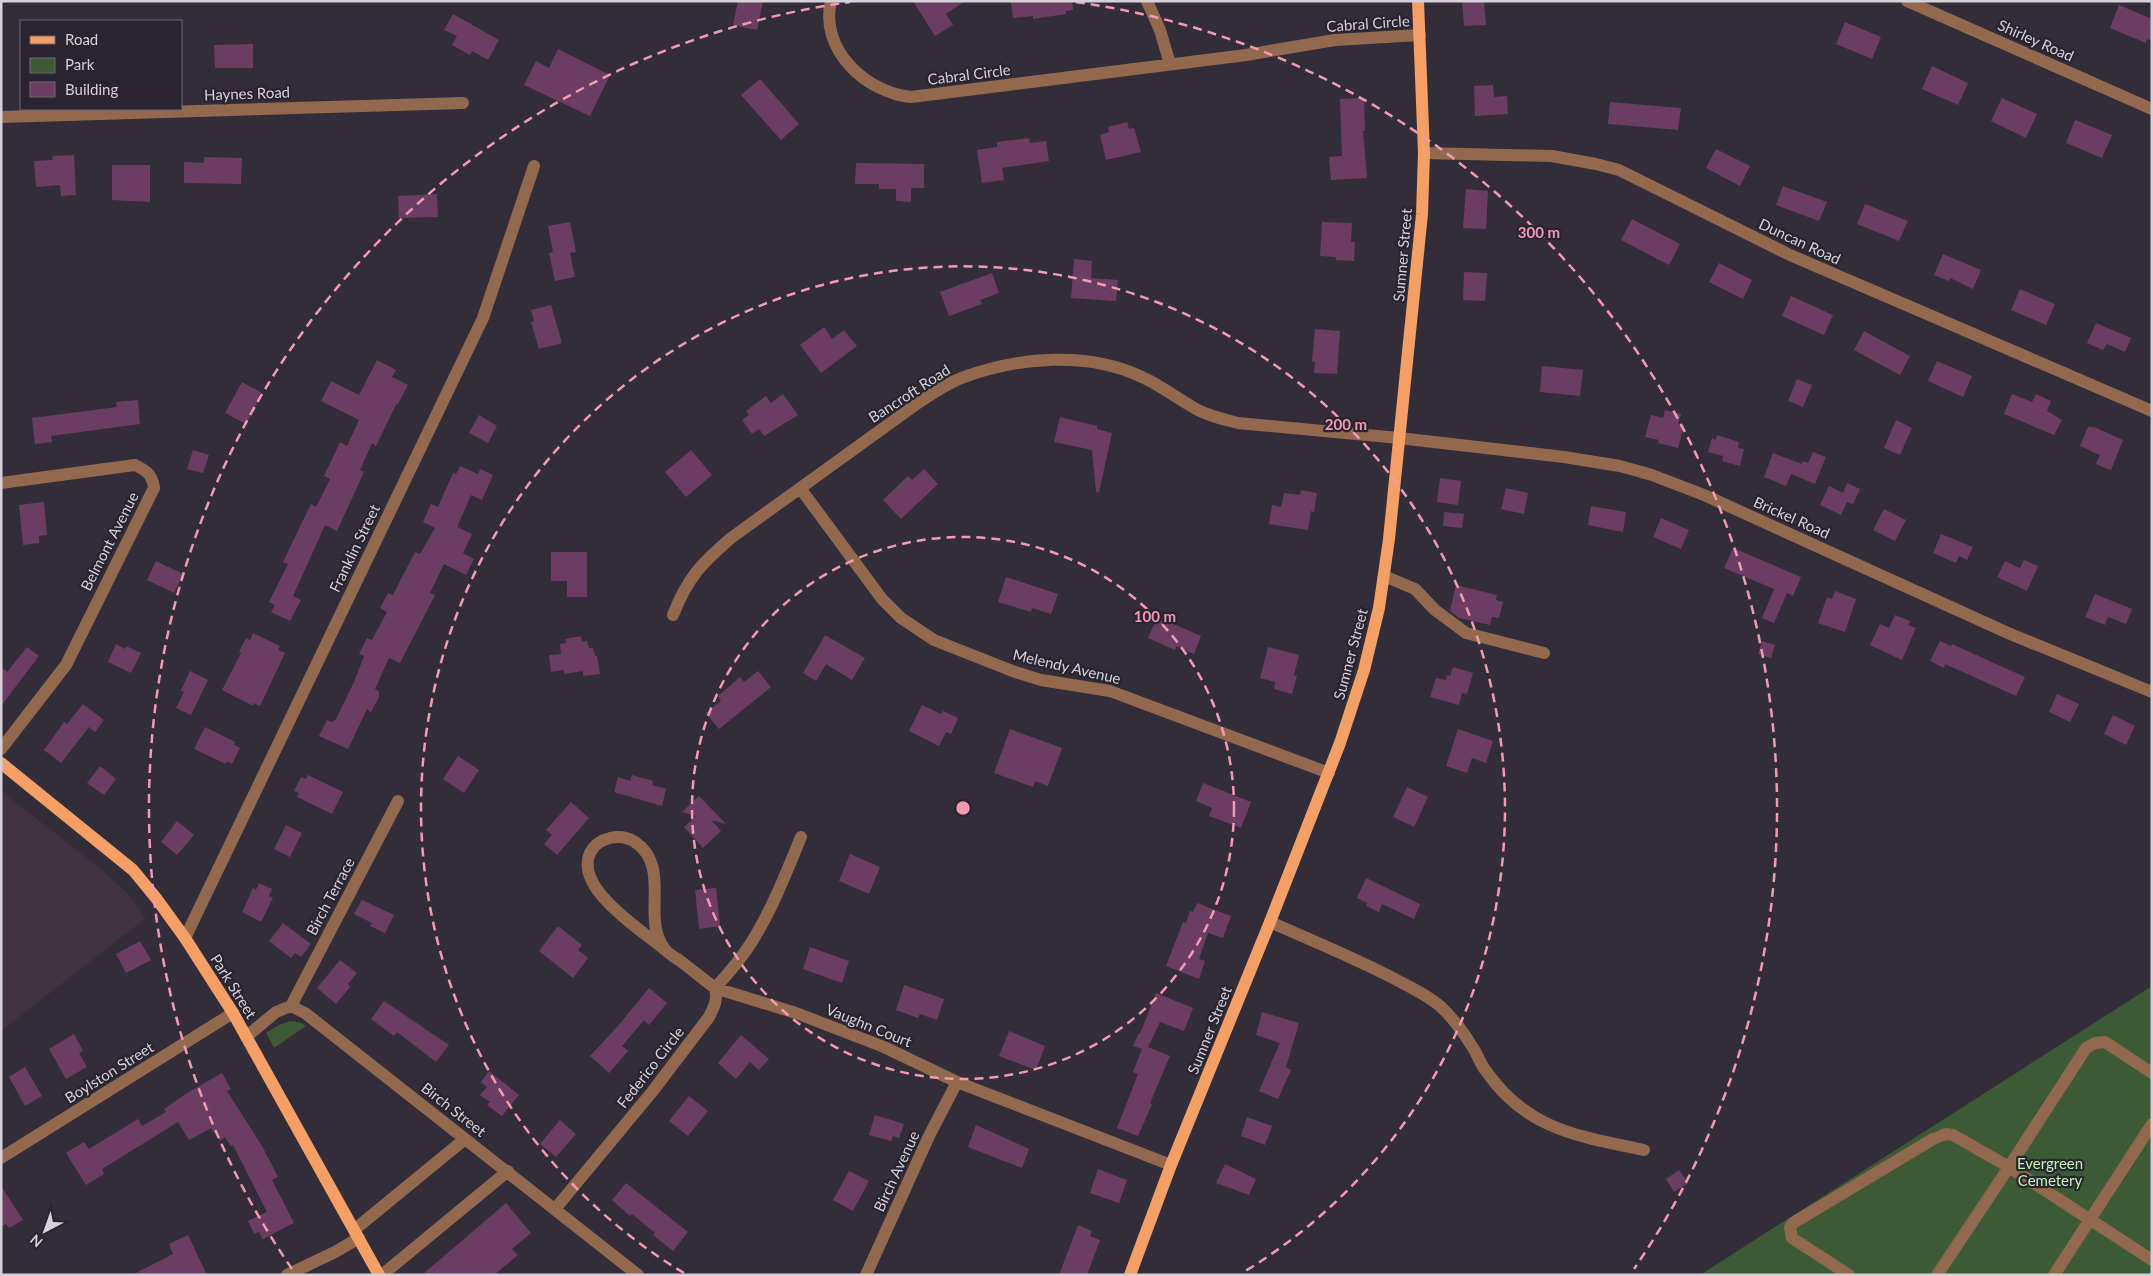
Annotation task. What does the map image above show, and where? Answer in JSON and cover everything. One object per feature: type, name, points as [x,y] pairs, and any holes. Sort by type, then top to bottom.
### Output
[{"type":"main road","name":"Sumner Street","points":[[1130,1275],[1171,1165],[1329,774],[1364,670],[1379,608],[1420,238],[1424,153],[1418,1]]},
{"type":"main road","name":"Park Street","points":[[1,763],[133,870],[151,890],[185,938],[233,1014],[380,1275]]},
{"type":"street","name":"Cabral Circle","points":[[831,1],[830,12],[833,34],[845,59],[859,76],[871,84],[897,95],[919,96],[1246,55],[1336,40],[1420,35]]},
{"type":"street","points":[[1147,1],[1160,30],[1170,64]]},
{"type":"street","name":"Shirley Road","points":[[1907,1],[2152,110]]},
{"type":"street","name":"Haynes Road","points":[[1,117],[463,104]]},
{"type":"street","name":"Duncan Road","points":[[1424,153],[1552,156],[1619,170],[1790,255],[2152,411]]},
{"type":"street","name":"Franklin Street","points":[[185,938],[482,318],[534,166]]},
{"type":"street","name":"Bancroft Road","points":[[673,615],[683,590],[706,560],[731,538],[942,387],[964,377],[984,371],[1047,361],[1076,359],[1117,367],[1143,377],[1203,412],[1238,423],[1399,438]]},
{"type":"street","name":"Brickel Road","points":[[1399,438],[1620,466],[1674,482],[2008,633],[2152,692]]},
{"type":"street","name":"Belmont Avenue","points":[[1,483],[135,465],[148,471],[153,478],[154,488],[66,665],[1,749]]},
{"type":"street","name":"Melendy Avenue","points":[[800,488],[882,599],[906,622],[934,640],[1015,672],[1041,680],[1110,691],[1329,774]]},
{"type":"street","points":[[1384,576],[1415,590],[1435,610],[1466,633],[1544,653]]},
{"type":"street","name":"Birch Terrace","points":[[291,1006],[398,801]]},
{"type":"street","points":[[664,949],[656,920],[653,869],[646,853],[639,845],[622,837],[603,839],[590,852],[586,869],[589,878],[602,896],[664,949],[715,988],[752,943],[801,838]]},
{"type":"street","points":[[1270,922],[1366,964],[1430,998],[1462,1030],[1485,1070],[1503,1092],[1532,1118],[1583,1137],[1644,1150]]},
{"type":"street","name":"Vaughn Court","points":[[715,988],[796,1013],[884,1047],[958,1082],[1171,1165]]},
{"type":"street","name":"Federico Circle","points":[[555,1209],[652,1092],[709,1017],[717,996],[715,988]]},
{"type":"street","points":[[246,1037],[276,1012],[291,1006]]},
{"type":"street","name":"Birch Street","points":[[291,1006],[305,1013],[638,1275]]},
{"type":"street","name":"Boylston Street","points":[[1,1158],[233,1014]]},
{"type":"street","points":[[1937,1275],[2086,1048],[2095,1043],[2105,1042],[2152,1073]]},
{"type":"street","name":"Birch Avenue","points":[[866,1275],[929,1136],[958,1082]]},
{"type":"street","points":[[2054,1275],[2152,1124]]},
{"type":"street","points":[[1849,1275],[1792,1238],[1790,1227],[1793,1222],[1946,1134],[1959,1137],[2009,1166],[2152,1260]]},
{"type":"street","points":[[287,1275],[335,1252],[465,1139]]},
{"type":"street","points":[[380,1275],[508,1171]]},
{"type":"shaded area","points":[[1,791],[102,870],[127,893],[146,918],[1,1031]]},
{"type":"green space","name":"Evergreen Cemetery","points":[[2152,986],[2152,1275],[1700,1275]]},
{"type":"green space","points":[[290,1021],[299,1022],[306,1026],[274,1048],[266,1033]]},
{"type":"building","points":[[738,1],[763,1],[757,30],[733,25]]},
{"type":"building","points":[[913,1],[965,1],[946,14],[953,25],[935,36]]},
{"type":"building","points":[[1011,1],[1072,1],[1073,10],[1066,11],[1066,14],[1033,19],[1033,16],[1013,18]]},
{"type":"building","points":[[1462,1],[1484,1],[1486,25],[1464,26]]},
{"type":"building","points":[[2119,5],[2152,19],[2152,41],[2147,39],[2146,43],[2110,28]]},
{"type":"building","points":[[453,14],[499,40],[488,60],[472,51],[470,55],[452,45],[457,36],[444,30]]},
{"type":"building","points":[[1845,22],[1881,37],[1872,59],[1836,44]]},
{"type":"building","points":[[253,44],[253,68],[215,68],[214,45]]},
{"type":"building","points":[[558,49],[610,75],[590,116],[524,85],[536,61],[549,68]]},
{"type":"building","points":[[1932,66],[1968,83],[1958,105],[1922,89]]},
{"type":"building","points":[[760,79],[799,124],[781,140],[741,95]]},
{"type":"building","points":[[1493,85],[1494,97],[1507,96],[1508,114],[1475,116],[1474,86]]},
{"type":"building","points":[[1364,98],[1365,131],[1363,131],[1367,178],[1331,180],[1329,157],[1342,156],[1340,99]]},
{"type":"building","points":[[2002,98],[2037,114],[2026,138],[1991,121]]},
{"type":"building","points":[[1610,102],[1681,108],[1678,130],[1608,124]]},
{"type":"building","points":[[2075,120],[2112,135],[2102,158],[2066,143]]},
{"type":"building","points":[[1127,122],[1129,129],[1134,128],[1141,152],[1106,160],[1100,135],[1109,132],[1108,127]]},
{"type":"building","points":[[1029,138],[1030,143],[1046,141],[1049,161],[1002,168],[1004,180],[982,183],[977,150],[997,147],[997,142]]},
{"type":"building","points":[[1716,149],[1750,166],[1740,186],[1706,168]]},
{"type":"building","points":[[74,155],[76,195],[61,196],[60,185],[36,187],[34,161],[52,160],[53,156]]},
{"type":"building","points":[[204,157],[242,158],[241,184],[184,183],[184,162],[204,163]]},
{"type":"building","points":[[856,163],[924,164],[924,188],[911,188],[911,202],[896,201],[896,189],[879,189],[879,184],[855,184]]},
{"type":"building","points":[[112,165],[150,165],[150,202],[112,200]]},
{"type":"building","points":[[1783,186],[1827,202],[1819,221],[1776,205]]},
{"type":"building","points":[[1466,189],[1488,191],[1486,229],[1463,228]]},
{"type":"building","points":[[437,194],[438,217],[399,218],[398,196]]},
{"type":"building","points":[[1865,204],[1908,221],[1899,241],[1857,224]]},
{"type":"building","points":[[1632,219],[1680,244],[1669,265],[1621,240]]},
{"type":"building","points":[[570,222],[576,252],[570,253],[575,277],[555,281],[549,253],[553,252],[548,226]]},
{"type":"building","points":[[1322,222],[1352,223],[1351,242],[1355,242],[1354,261],[1336,260],[1336,257],[1320,256]]},
{"type":"building","points":[[1943,254],[1981,270],[1973,289],[1950,278],[1949,281],[1934,275]]},
{"type":"building","points":[[1074,259],[1092,261],[1091,278],[1118,280],[1116,301],[1071,298]]},
{"type":"building","points":[[1719,263],[1752,280],[1743,299],[1709,282]]},
{"type":"building","points":[[1464,272],[1487,273],[1485,301],[1463,300]]},
{"type":"building","points":[[992,273],[999,293],[980,300],[982,304],[949,316],[940,292]]},
{"type":"building","points":[[2020,289],[2055,304],[2046,325],[2011,310]]},
{"type":"building","points":[[1791,296],[1833,315],[1824,335],[1782,316]]},
{"type":"building","points":[[551,305],[562,343],[539,349],[531,322],[534,321],[531,310]]},
{"type":"building","points":[[2096,323],[2131,338],[2125,352],[2107,344],[2103,350],[2087,343]]},
{"type":"building","points":[[824,327],[832,339],[844,330],[857,346],[821,373],[800,345]]},
{"type":"building","points":[[1315,329],[1340,331],[1337,374],[1314,373],[1315,362],[1312,361]]},
{"type":"building","points":[[1864,331],[1910,356],[1900,375],[1854,350]]},
{"type":"building","points":[[377,360],[396,370],[392,377],[408,385],[376,446],[372,443],[360,470],[364,472],[337,531],[325,525],[293,596],[301,600],[290,621],[271,612],[275,605],[269,602],[288,564],[283,562],[311,504],[316,507],[330,479],[324,476],[340,442],[347,446],[359,420],[321,401],[331,381],[359,395]]},
{"type":"building","points":[[1937,361],[1972,376],[1963,397],[1928,381]]},
{"type":"building","points":[[1542,366],[1583,370],[1580,396],[1540,392]]},
{"type":"building","points":[[1797,379],[1812,385],[1803,407],[1788,401]]},
{"type":"building","points":[[242,382],[262,393],[246,424],[225,413]]},
{"type":"building","points":[[783,394],[798,415],[764,436],[759,429],[752,434],[742,420],[749,415],[746,411],[766,396],[771,403]]},
{"type":"building","points":[[2012,394],[2032,402],[2036,394],[2051,401],[2047,411],[2062,420],[2054,435],[2004,414]]},
{"type":"building","points":[[138,400],[140,424],[51,436],[52,442],[35,444],[32,418],[117,407],[116,402]]},
{"type":"building","points":[[1665,410],[1681,414],[1678,424],[1684,425],[1678,448],[1658,443],[1659,440],[1645,437],[1651,415],[1663,418]]},
{"type":"building","points":[[479,415],[497,426],[488,443],[469,433]]},
{"type":"building","points":[[1060,417],[1097,426],[1097,429],[1112,433],[1099,492],[1096,492],[1092,450],[1054,442]]},
{"type":"building","points":[[1896,420],[1912,428],[1900,455],[1884,448]]},
{"type":"building","points":[[2088,427],[2094,427],[2123,440],[2111,470],[2096,464],[2100,455],[2080,446]]},
{"type":"building","points":[[1717,435],[1739,442],[1738,448],[1744,449],[1740,466],[1722,461],[1723,456],[1708,452],[1712,438],[1716,440]]},
{"type":"building","points":[[193,450],[209,455],[203,473],[187,469]]},
{"type":"building","points":[[691,450],[712,475],[686,497],[665,472]]},
{"type":"building","points":[[1813,452],[1826,457],[1815,484],[1791,474],[1786,486],[1764,477],[1773,453],[1802,464],[1803,461],[1808,463]]},
{"type":"building","points":[[460,466],[478,474],[480,469],[493,475],[482,500],[471,495],[457,527],[472,534],[463,553],[474,559],[466,575],[444,564],[430,593],[435,595],[400,663],[389,658],[375,689],[379,691],[379,697],[371,712],[367,709],[348,749],[319,736],[327,720],[332,722],[336,719],[354,682],[364,656],[359,654],[367,638],[372,640],[387,612],[380,608],[388,593],[393,595],[415,552],[420,554],[435,528],[423,522],[431,504],[438,507],[453,473],[456,474]]},
{"type":"building","points":[[924,469],[938,484],[901,519],[883,500],[908,476],[912,480]]},
{"type":"building","points":[[1440,478],[1461,481],[1458,505],[1437,502]]},
{"type":"building","points":[[1847,483],[1860,489],[1853,504],[1847,502],[1841,515],[1820,505],[1829,486],[1843,493]]},
{"type":"building","points":[[1506,488],[1528,493],[1524,514],[1501,509]]},
{"type":"building","points":[[1301,490],[1317,493],[1314,512],[1311,511],[1308,530],[1269,524],[1272,505],[1281,507],[1284,493],[1300,495]]},
{"type":"building","points":[[44,502],[47,535],[39,536],[39,543],[23,545],[19,505]]},
{"type":"building","points":[[1591,506],[1626,512],[1623,532],[1588,525]]},
{"type":"building","points":[[1884,509],[1906,520],[1895,541],[1873,530]]},
{"type":"building","points":[[1444,512],[1464,514],[1462,528],[1443,526]]},
{"type":"building","points":[[1661,518],[1689,530],[1681,549],[1653,537]]},
{"type":"building","points":[[1941,534],[1973,547],[1967,560],[1959,556],[1956,563],[1933,553]]},
{"type":"building","points":[[1733,548],[1801,577],[1793,596],[1787,593],[1774,623],[1762,618],[1774,589],[1724,568]]},
{"type":"building","points":[[551,552],[587,552],[587,597],[567,597],[567,581],[551,581]]},
{"type":"building","points":[[2024,560],[2038,566],[2027,591],[1997,577],[2005,561],[2020,568]]},
{"type":"building","points":[[156,561],[183,574],[174,593],[147,580]]},
{"type":"building","points":[[1006,577],[1058,594],[1051,614],[1032,608],[1031,612],[998,602]]},
{"type":"building","points":[[1456,585],[1497,595],[1496,600],[1503,602],[1499,618],[1492,617],[1490,625],[1459,618],[1450,611]]},
{"type":"building","points":[[1835,591],[1856,599],[1845,632],[1818,623],[1827,597],[1832,599]]},
{"type":"building","points":[[2095,594],[2132,609],[2126,624],[2108,617],[2105,625],[2085,617]]},
{"type":"building","points":[[1895,615],[1910,621],[1908,625],[1916,628],[1902,660],[1870,645],[1880,624],[1889,628]]},
{"type":"building","points":[[1157,617],[1201,636],[1194,654],[1176,646],[1175,650],[1148,638]]},
{"type":"building","points":[[253,633],[280,646],[278,650],[285,653],[260,706],[254,703],[253,706],[222,690],[241,653],[239,652],[246,638],[250,640]]},
{"type":"building","points":[[825,635],[865,658],[852,680],[826,664],[816,681],[803,673]]},
{"type":"building","points":[[581,636],[582,642],[587,641],[589,648],[593,648],[595,656],[597,656],[600,674],[583,676],[583,671],[564,674],[564,670],[551,672],[549,655],[561,654],[560,644],[566,643],[565,639]]},
{"type":"building","points":[[1762,641],[1775,645],[1771,658],[1758,654]]},
{"type":"building","points":[[1940,641],[1951,646],[1952,644],[2025,677],[2016,696],[1945,664],[1944,668],[1930,661]]},
{"type":"building","points":[[116,644],[125,649],[126,646],[141,653],[131,673],[108,662]]},
{"type":"building","points":[[27,647],[39,656],[1,706],[1,667],[7,672]]},
{"type":"building","points":[[1268,647],[1299,655],[1294,675],[1297,676],[1292,694],[1274,689],[1275,682],[1260,678]]},
{"type":"building","points":[[1453,667],[1473,673],[1467,694],[1462,693],[1459,705],[1430,697],[1436,678],[1446,680],[1447,675],[1450,676]]},
{"type":"building","points":[[190,671],[208,680],[191,715],[176,708],[184,692],[181,690]]},
{"type":"building","points":[[758,671],[771,687],[719,729],[706,713],[721,701],[718,696],[740,677],[744,682]]},
{"type":"building","points":[[2057,694],[2079,704],[2070,722],[2049,712]]},
{"type":"building","points":[[83,704],[104,720],[95,732],[89,727],[61,763],[44,750],[64,722],[67,724]]},
{"type":"building","points":[[922,705],[941,714],[943,711],[958,718],[951,734],[946,732],[939,746],[909,731]]},
{"type":"building","points":[[2113,715],[2135,726],[2126,745],[2104,734]]},
{"type":"building","points":[[205,727],[235,742],[234,745],[240,748],[232,764],[227,761],[226,764],[194,749]]},
{"type":"building","points":[[1010,729],[1062,748],[1048,786],[1035,781],[1033,787],[994,773]]},
{"type":"building","points":[[1458,729],[1493,741],[1486,763],[1472,758],[1467,773],[1446,766]]},
{"type":"building","points":[[458,756],[479,770],[464,793],[443,779]]},
{"type":"building","points":[[100,766],[116,779],[104,795],[87,783]]},
{"type":"building","points":[[308,775],[343,792],[332,814],[297,797],[299,793],[294,791],[301,777],[306,779]]},
{"type":"building","points":[[632,775],[653,781],[652,785],[666,789],[662,806],[614,792],[618,777],[630,781]]},
{"type":"building","points":[[1203,783],[1251,802],[1241,828],[1209,816],[1212,808],[1196,801]]},
{"type":"building","points":[[1407,787],[1428,797],[1414,827],[1393,817]]},
{"type":"building","points":[[699,796],[726,824],[711,820],[721,831],[703,848],[684,827],[696,816],[682,812]]},
{"type":"building","points":[[571,802],[589,818],[557,855],[544,844],[552,835],[546,830]]},
{"type":"building","points":[[177,821],[194,835],[177,855],[161,842]]},
{"type":"building","points":[[286,825],[302,833],[290,857],[274,849]]},
{"type":"building","points":[[850,854],[880,867],[869,894],[839,881]]},
{"type":"building","points":[[1366,878],[1420,904],[1414,919],[1382,904],[1379,912],[1366,906],[1367,903],[1357,898]]},
{"type":"building","points":[[259,883],[272,889],[269,896],[273,898],[261,922],[242,912],[253,888],[256,890]]},
{"type":"building","points":[[716,888],[720,926],[699,929],[695,890]]},
{"type":"building","points":[[362,900],[394,915],[385,933],[370,926],[372,923],[354,914]]},
{"type":"building","points":[[1197,903],[1231,916],[1223,938],[1208,933],[1199,959],[1205,961],[1199,979],[1166,966],[1183,922],[1186,923],[1190,911],[1193,912]]},
{"type":"building","points":[[283,923],[311,944],[301,957],[295,953],[291,958],[269,941]]},
{"type":"building","points":[[558,926],[582,945],[578,950],[588,958],[573,978],[539,951]]},
{"type":"building","points":[[140,941],[151,960],[126,973],[116,954]]},
{"type":"building","points":[[810,947],[849,961],[842,983],[803,969]]},
{"type":"building","points":[[340,960],[357,973],[348,984],[350,987],[336,1004],[317,988]]},
{"type":"building","points":[[904,985],[944,999],[937,1020],[920,1014],[918,1018],[896,1010]]},
{"type":"building","points":[[649,988],[667,1003],[649,1025],[644,1020],[622,1046],[628,1051],[609,1073],[590,1056]]},
{"type":"building","points":[[1156,993],[1193,1008],[1184,1031],[1160,1022],[1148,1047],[1170,1056],[1138,1136],[1117,1128],[1138,1074],[1133,1072],[1142,1049],[1133,1046],[1140,1034]]},
{"type":"building","points":[[384,1001],[449,1045],[436,1062],[397,1032],[394,1036],[371,1019]]},
{"type":"building","points":[[1262,1012],[1299,1023],[1286,1067],[1291,1070],[1278,1099],[1259,1091],[1280,1043],[1256,1035]]},
{"type":"building","points":[[1009,1031],[1045,1046],[1036,1070],[999,1056]]},
{"type":"building","points":[[74,1034],[83,1051],[79,1053],[87,1067],[66,1079],[49,1049]]},
{"type":"building","points":[[741,1035],[769,1059],[759,1070],[750,1062],[736,1079],[718,1063]]},
{"type":"building","points":[[25,1067],[42,1096],[25,1106],[9,1077]]},
{"type":"building","points":[[489,1071],[519,1095],[502,1116],[487,1105],[490,1102],[480,1095],[487,1087],[481,1082]]},
{"type":"building","points":[[222,1073],[231,1089],[227,1091],[262,1146],[278,1177],[272,1180],[294,1223],[263,1239],[259,1232],[254,1234],[248,1221],[267,1212],[233,1145],[231,1146],[225,1137],[220,1141],[211,1128],[189,1140],[178,1122],[102,1169],[104,1174],[86,1185],[66,1153],[84,1142],[89,1149],[138,1119],[142,1126],[166,1112],[164,1109],[187,1093]]},
{"type":"building","points":[[689,1096],[708,1111],[688,1136],[669,1121]]},
{"type":"building","points":[[875,1115],[904,1124],[899,1138],[893,1136],[891,1141],[869,1135]]},
{"type":"building","points":[[1247,1117],[1272,1126],[1265,1145],[1241,1136]]},
{"type":"building","points":[[560,1120],[576,1134],[556,1157],[540,1144]]},
{"type":"building","points":[[976,1125],[1029,1149],[1022,1168],[968,1147]]},
{"type":"building","points":[[1225,1164],[1256,1179],[1249,1195],[1216,1183]]},
{"type":"building","points":[[1098,1169],[1127,1180],[1119,1203],[1090,1193]]},
{"type":"building","points":[[1679,1170],[1688,1183],[1674,1192],[1666,1179]]},
{"type":"building","points":[[849,1171],[869,1181],[853,1211],[833,1200]]},
{"type":"building","points":[[626,1183],[688,1232],[673,1251],[653,1235],[655,1233],[632,1214],[630,1216],[612,1200]]},
{"type":"building","points":[[1,1186],[23,1220],[9,1228],[6,1224],[1,1227]]},
{"type":"building","points":[[506,1203],[531,1233],[512,1249],[518,1255],[494,1275],[422,1275]]},
{"type":"building","points":[[1078,1225],[1092,1231],[1090,1236],[1100,1240],[1087,1275],[1059,1275]]},
{"type":"building","points":[[188,1235],[207,1275],[132,1275],[173,1254],[169,1244]]}]
